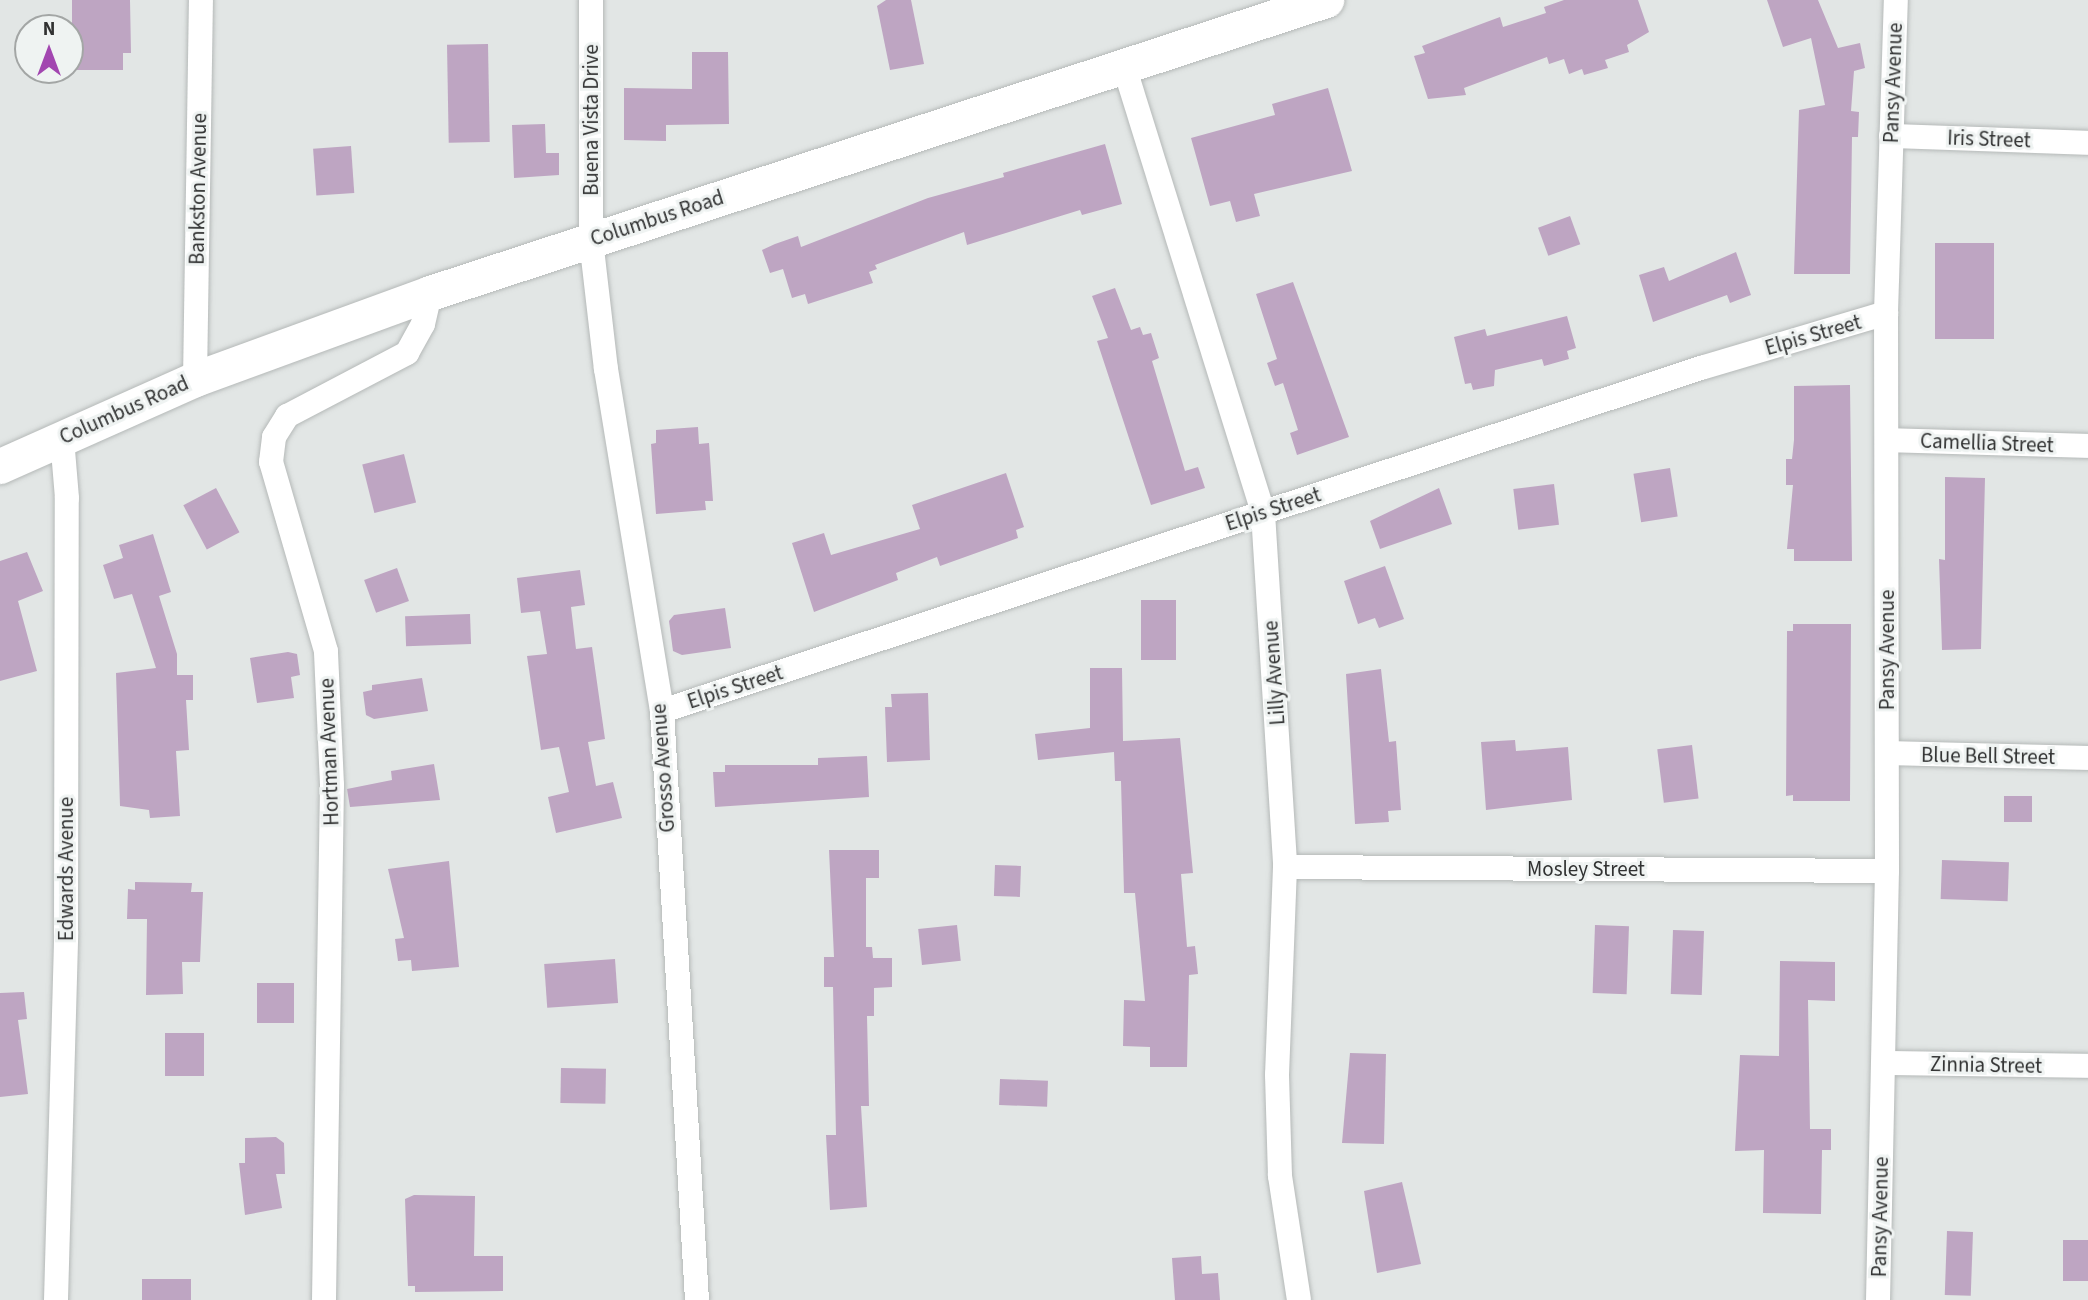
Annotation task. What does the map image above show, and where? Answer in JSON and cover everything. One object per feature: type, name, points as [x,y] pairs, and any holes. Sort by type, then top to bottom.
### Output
[{"type":"street","name":"Bankston Avenue","points":[[195,379],[201,0]]},
{"type":"street","name":"Buena Vista Drive","points":[[591,0],[592,240]]},
{"type":"street","name":"Columbus Road","points":[[0,466],[195,379],[430,293],[1326,0]]},
{"type":"street","name":"Pansy Avenue","points":[[1878,1300],[1888,753],[1886,313],[1896,0]]},
{"type":"street","name":"Lilly Avenue","points":[[1124,66],[1263,513],[1285,867],[1277,1075],[1280,1176],[1299,1300]]},
{"type":"street","name":"Iris Street","points":[[1891,136],[2088,143]]},
{"type":"street","name":"Grosso Avenue","points":[[592,240],[606,369],[662,711],[697,1300]]},
{"type":"street","name":"Hortman Avenue","points":[[324,1300],[332,785],[326,651],[271,461],[274,437],[287,416],[407,353],[423,324],[430,293]]},
{"type":"street","name":"Elpis Street","points":[[662,711],[1263,513],[1886,313]]},
{"type":"street","name":"Edwards Avenue","points":[[56,1300],[66,932],[67,498],[62,438]]},
{"type":"street","name":"Camellia Street","points":[[1887,440],[2088,446]]},
{"type":"street","name":"Blue Bell Street","points":[[1888,753],[2088,758]]},
{"type":"street","name":"Mosley Street","points":[[1285,867],[1887,872]]},
{"type":"street","name":"Zinnia Street","points":[[1884,1063],[2088,1066]]},
{"type":"building","points":[[72,0],[130,0],[131,53],[123,53],[123,70],[84,70],[84,14],[72,14]]},
{"type":"building","points":[[886,0],[911,0],[924,64],[890,70],[877,6]]},
{"type":"building","points":[[1564,0],[1638,0],[1649,32],[1627,45],[1629,52],[1605,60],[1608,68],[1584,75],[1582,69],[1569,74],[1564,59],[1549,64],[1547,57],[1464,88],[1466,95],[1428,99],[1414,56],[1425,53],[1422,46],[1500,17],[1503,27],[1546,13],[1544,7]]},
{"type":"building","points":[[1767,0],[1818,0],[1838,48],[1860,43],[1865,68],[1854,71],[1851,111],[1859,112],[1858,137],[1852,137],[1850,274],[1794,274],[1799,110],[1825,105],[1811,38],[1783,47]]},
{"type":"building","points":[[488,44],[490,142],[449,143],[447,45]]},
{"type":"building","points":[[692,52],[728,52],[729,124],[666,125],[666,141],[624,140],[624,88],[692,89]]},
{"type":"building","points":[[1328,88],[1352,171],[1254,194],[1260,216],[1236,222],[1230,201],[1210,206],[1191,138],[1275,115],[1272,104]]},
{"type":"building","points":[[545,124],[546,153],[559,153],[559,175],[514,178],[512,125]]},
{"type":"building","points":[[1105,144],[1122,204],[1082,215],[1080,210],[967,245],[964,232],[875,265],[877,269],[869,272],[873,283],[808,304],[805,294],[792,298],[783,269],[770,273],[762,250],[798,236],[801,247],[928,198]]},
{"type":"building","points":[[351,146],[354,193],[316,196],[313,149]]},
{"type":"building","points":[[1570,216],[1580,244],[1548,256],[1538,228]]},
{"type":"building","points":[[1935,243],[1994,243],[1994,339],[1935,339]]},
{"type":"building","points":[[1736,252],[1751,295],[1730,303],[1727,295],[1653,322],[1639,275],[1664,267],[1669,281]]},
{"type":"building","points":[[1293,282],[1349,437],[1297,455],[1290,433],[1298,430],[1283,383],[1275,386],[1267,363],[1277,359],[1256,294]]},
{"type":"building","points":[[1115,288],[1131,330],[1140,327],[1143,335],[1151,333],[1159,358],[1152,361],[1185,471],[1198,467],[1205,488],[1151,505],[1097,341],[1108,338],[1092,296]]},
{"type":"building","points":[[1567,316],[1576,348],[1567,351],[1569,359],[1544,366],[1542,359],[1495,370],[1494,386],[1473,390],[1471,383],[1465,384],[1454,337],[1485,329],[1487,336]]},
{"type":"building","points":[[1850,385],[1852,561],[1794,561],[1794,549],[1787,549],[1793,485],[1786,485],[1786,459],[1792,459],[1794,386]]},
{"type":"building","points":[[698,427],[699,444],[709,443],[713,501],[705,501],[706,510],[656,514],[651,444],[656,443],[656,430]]},
{"type":"building","points":[[404,454],[416,503],[374,513],[362,464]]},
{"type":"building","points":[[1670,468],[1678,516],[1641,522],[1633,474]]},
{"type":"building","points":[[1006,473],[1024,527],[1016,530],[1018,538],[940,566],[937,557],[896,573],[898,580],[814,612],[792,543],[824,533],[831,555],[920,529],[912,505]]},
{"type":"building","points":[[1945,477],[1985,478],[1981,649],[1942,650],[1939,559],[1945,560]]},
{"type":"building","points":[[1554,484],[1559,525],[1518,530],[1513,489]]},
{"type":"building","points":[[216,488],[239,532],[207,550],[183,505]]},
{"type":"building","points":[[1439,488],[1452,524],[1380,549],[1370,521]]},
{"type":"building","points":[[153,534],[171,592],[159,596],[177,654],[177,675],[193,675],[193,700],[186,700],[189,750],[176,751],[180,816],[150,818],[149,810],[120,806],[116,673],[156,668],[132,594],[114,599],[103,565],[123,558],[119,545]]},
{"type":"building","points":[[27,552],[43,591],[18,601],[37,671],[0,681],[0,561]]},
{"type":"building","points":[[1385,566],[1404,619],[1379,628],[1375,618],[1358,624],[1344,581]]},
{"type":"building","points":[[397,568],[409,601],[376,613],[364,580]]},
{"type":"building","points":[[580,570],[585,605],[571,607],[576,649],[592,647],[605,739],[588,742],[596,786],[613,782],[622,818],[556,833],[548,797],[569,792],[559,747],[541,750],[527,656],[547,654],[540,611],[521,613],[517,578]]},
{"type":"building","points":[[1141,600],[1176,600],[1176,660],[1141,660]]},
{"type":"building","points":[[725,608],[731,648],[682,655],[673,651],[669,621],[674,615]]},
{"type":"building","points":[[470,614],[471,644],[406,646],[405,616]]},
{"type":"building","points":[[1793,624],[1851,624],[1850,801],[1793,801],[1793,795],[1786,796],[1787,631],[1793,631]]},
{"type":"building","points":[[288,652],[297,654],[300,675],[291,677],[294,698],[257,703],[250,658]]},
{"type":"building","points":[[1090,668],[1122,668],[1123,741],[1180,738],[1193,873],[1181,874],[1187,947],[1195,946],[1198,974],[1189,975],[1187,1067],[1150,1067],[1150,1047],[1123,1046],[1124,1000],[1145,1001],[1135,893],[1124,893],[1121,781],[1115,781],[1114,752],[1038,760],[1035,734],[1090,728]]},
{"type":"building","points":[[1381,669],[1389,742],[1396,741],[1401,810],[1388,811],[1389,822],[1355,824],[1346,674]]},
{"type":"building","points":[[422,678],[428,711],[374,719],[366,715],[363,692],[372,690],[372,685]]},
{"type":"building","points":[[928,693],[930,760],[887,762],[885,707],[892,707],[891,694]]},
{"type":"building","points":[[1515,740],[1516,751],[1568,747],[1572,800],[1486,810],[1481,742]]},
{"type":"building","points":[[1692,745],[1699,799],[1664,803],[1657,749]]},
{"type":"building","points":[[867,756],[869,797],[715,807],[713,772],[725,772],[725,765],[818,765],[818,758]]},
{"type":"building","points":[[434,764],[440,800],[350,807],[347,789],[392,780],[391,771]]},
{"type":"building","points":[[2004,796],[2032,796],[2032,822],[2004,822]]},
{"type":"building","points":[[829,850],[879,850],[879,878],[866,878],[866,947],[872,947],[873,958],[892,958],[892,987],[874,988],[874,1016],[867,1016],[869,1106],[861,1106],[867,1207],[830,1210],[826,1135],[836,1135],[833,987],[824,987],[824,957],[834,957]]},
{"type":"building","points":[[1942,860],[2009,862],[2008,901],[1941,899]]},
{"type":"building","points":[[449,861],[459,967],[412,971],[411,960],[398,961],[395,939],[404,938],[388,869]]},
{"type":"building","points":[[995,865],[1021,866],[1020,897],[994,896]]},
{"type":"building","points":[[135,882],[192,883],[191,892],[203,892],[200,962],[182,962],[183,994],[146,995],[147,919],[127,919],[128,889],[135,890]]},
{"type":"building","points":[[957,925],[961,961],[922,965],[918,929]]},
{"type":"building","points":[[1595,925],[1629,926],[1627,994],[1593,993]]},
{"type":"building","points":[[1673,930],[1704,931],[1702,995],[1671,994]]},
{"type":"building","points":[[615,959],[618,1003],[547,1008],[544,964]]},
{"type":"building","points":[[1780,961],[1835,962],[1835,1001],[1808,1000],[1810,1129],[1831,1129],[1831,1150],[1822,1150],[1821,1214],[1763,1213],[1764,1150],[1735,1151],[1740,1055],[1779,1056]]},
{"type":"building","points":[[257,983],[294,983],[294,1023],[257,1023]]},
{"type":"building","points":[[24,992],[27,1019],[18,1020],[28,1094],[0,1097],[0,993]]},
{"type":"building","points":[[165,1033],[204,1033],[204,1076],[165,1076]]},
{"type":"building","points":[[1350,1053],[1386,1054],[1384,1144],[1342,1143]]},
{"type":"building","points":[[561,1068],[606,1069],[605,1104],[560,1103]]},
{"type":"building","points":[[1000,1079],[1048,1081],[1047,1107],[999,1105]]},
{"type":"building","points":[[276,1137],[284,1143],[285,1174],[276,1174],[282,1208],[245,1215],[239,1163],[245,1163],[245,1138]]},
{"type":"building","points":[[1402,1182],[1421,1264],[1377,1273],[1364,1191]]},
{"type":"building","points":[[414,1195],[475,1196],[474,1256],[503,1256],[503,1291],[415,1292],[415,1286],[408,1286],[405,1199]]},
{"type":"building","points":[[1947,1231],[1973,1232],[1971,1296],[1945,1295]]},
{"type":"building","points":[[2063,1240],[2088,1240],[2088,1281],[2063,1281]]},
{"type":"building","points":[[1201,1256],[1202,1274],[1218,1273],[1220,1300],[1175,1300],[1172,1258]]},
{"type":"building","points":[[142,1279],[191,1279],[191,1300],[142,1300]]}]
